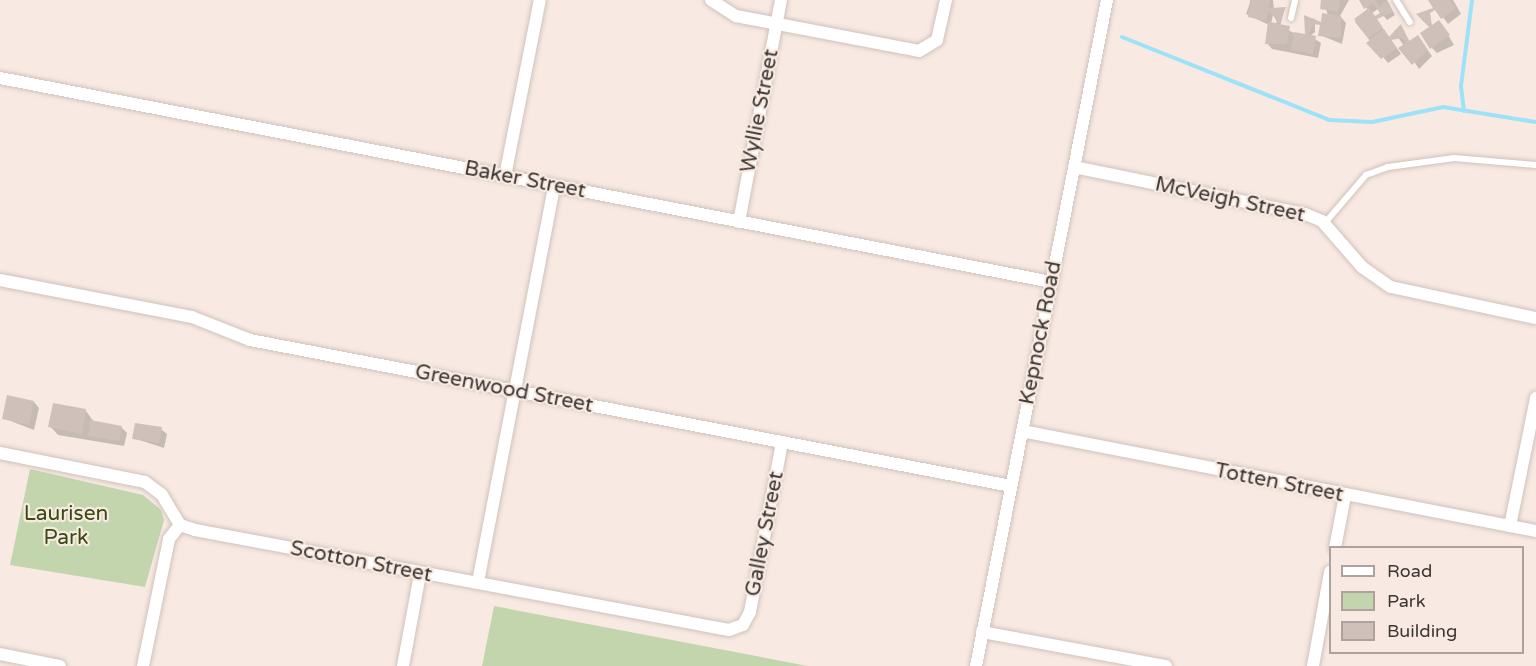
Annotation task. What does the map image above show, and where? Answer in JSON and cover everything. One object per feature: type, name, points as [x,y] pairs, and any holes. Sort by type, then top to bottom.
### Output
[{"type":"street","points":[[505,176],[540,0]]},
{"type":"street","name":"Wyllie Street","points":[[739,222],[781,0]]},
{"type":"street","points":[[714,8],[776,24],[913,51],[935,49],[946,0]]},
{"type":"street","name":"Kepnock Road","points":[[976,666],[1107,0]]},
{"type":"street","name":"Baker Street","points":[[0,78],[1051,282]]},
{"type":"street","name":"McVeigh Street","points":[[1074,167],[1305,214],[1324,224],[1362,267],[1391,287],[1536,318]]},
{"type":"street","points":[[478,582],[554,186]]},
{"type":"street","name":"Greenwood Street","points":[[0,280],[192,316],[250,340],[1011,486]]},
{"type":"street","points":[[1510,526],[1536,398]]},
{"type":"street","name":"Totten Street","points":[[1022,431],[1345,496],[1536,531]]},
{"type":"street","name":"Galley Street","points":[[743,625],[782,442]]},
{"type":"street","points":[[0,453],[145,482],[162,495],[180,525],[169,539],[142,666]]},
{"type":"street","points":[[1335,546],[1345,496]]},
{"type":"street","name":"Scotton Street","points":[[180,525],[420,574],[478,582],[722,629],[743,625]]},
{"type":"street","points":[[403,666],[420,574]]},
{"type":"street","points":[[1313,666],[1329,578]]},
{"type":"street","points":[[982,632],[1166,666]]},
{"type":"street","points":[[0,654],[60,666]]},
{"type":"lane","points":[[1291,18],[1295,0]]},
{"type":"lane","points":[[1396,0],[1410,22]]},
{"type":"lane","points":[[1324,224],[1366,175],[1388,167],[1454,158],[1536,165]]},
{"type":"green space","name":"Laurisen Park","points":[[30,469],[143,495],[161,510],[164,520],[145,587],[10,565]]},
{"type":"green space","points":[[494,606],[808,666],[482,666]]},
{"type":"building","points":[[1250,0],[1270,0],[1268,8],[1286,7],[1279,24],[1290,26],[1287,44],[1265,44],[1268,22],[1276,23],[1277,18],[1268,11],[1266,21],[1248,17]]},
{"type":"building","points":[[1321,0],[1340,0],[1338,12],[1320,9]]},
{"type":"building","points":[[1359,0],[1375,0],[1379,7],[1386,1],[1393,12],[1377,19],[1383,28],[1368,38],[1354,19],[1369,8],[1375,16],[1380,13],[1373,3],[1364,9]]},
{"type":"building","points":[[1428,0],[1450,0],[1456,8],[1441,19],[1435,10],[1430,13],[1432,25],[1439,20],[1450,35],[1430,49],[1420,33],[1429,27],[1416,14],[1433,8]]},
{"type":"building","points":[[1322,13],[1341,16],[1341,38],[1318,36],[1320,25],[1314,24],[1308,34],[1316,36],[1313,54],[1291,50],[1294,32],[1305,34],[1304,15],[1321,22]]},
{"type":"building","points":[[1401,24],[1409,41],[1418,35],[1428,50],[1412,65],[1398,48],[1406,43],[1403,38],[1391,40],[1397,48],[1381,59],[1366,43],[1384,29],[1389,37]]},
{"type":"building","points":[[7,395],[34,401],[29,425],[2,419]]},
{"type":"building","points":[[53,403],[86,409],[82,434],[48,427]]},
{"type":"building","points":[[90,420],[122,426],[119,441],[88,436]]},
{"type":"building","points":[[135,423],[162,427],[159,443],[132,439]]},
{"type":"waterway","points":[[1464,111],[1461,86],[1472,0]]},
{"type":"waterway","points":[[1122,37],[1329,120],[1372,122],[1443,107],[1536,122]]}]
